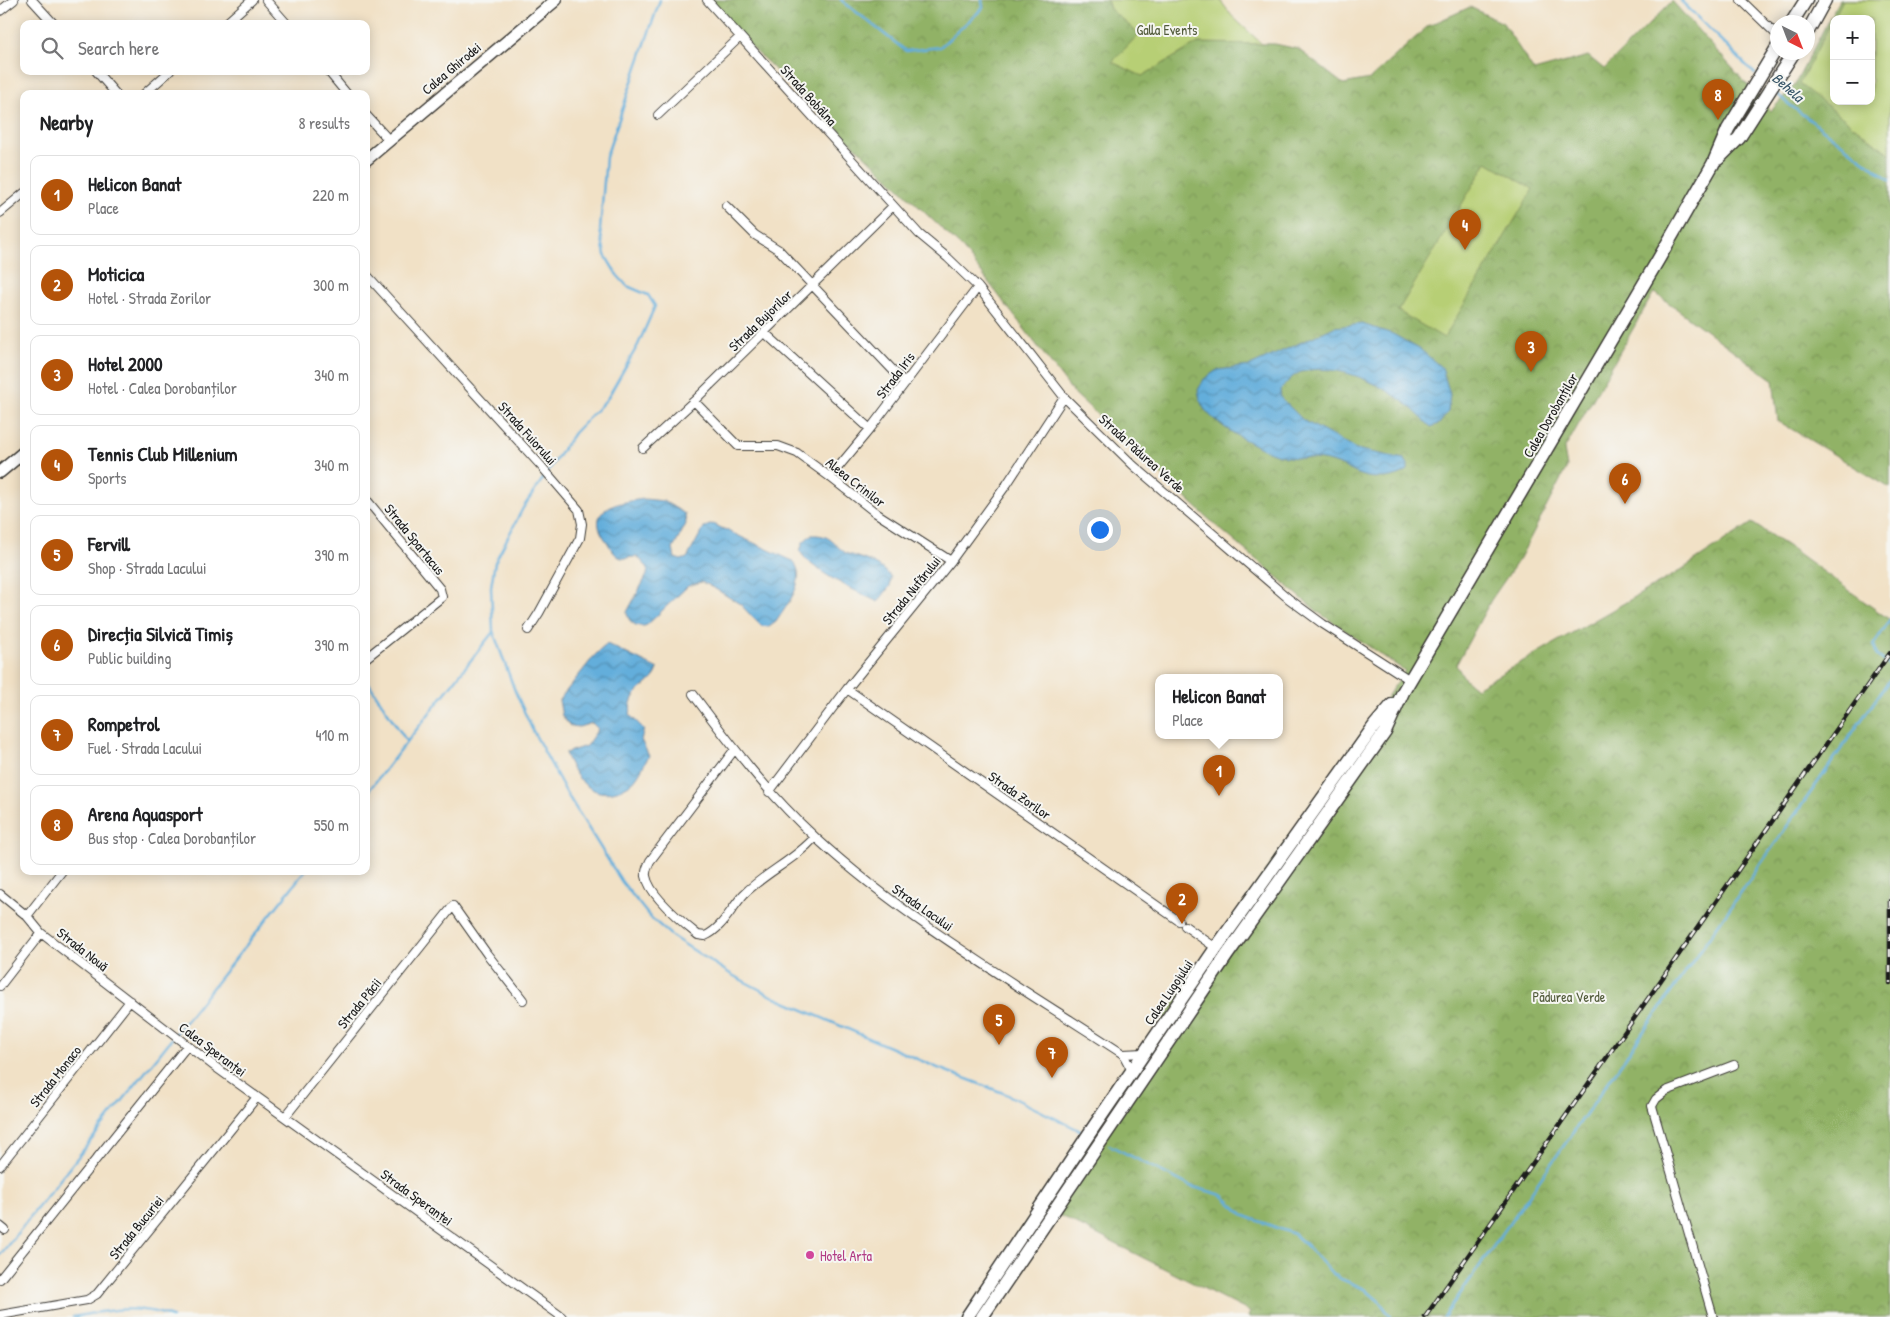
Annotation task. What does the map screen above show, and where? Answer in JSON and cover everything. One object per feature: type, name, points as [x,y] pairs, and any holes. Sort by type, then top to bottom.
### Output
[{"type":"main road","points":[[1796,15],[1806,0]]},
{"type":"main road","points":[[1815,18],[1825,0]]},
{"type":"main road","name":"Calea Dorobanților","points":[[1410,680],[1559,430],[1713,164],[1728,129],[1770,59]]},
{"type":"main road","name":"Calea Dorobanților","points":[[1713,164],[1739,138],[1789,60]]},
{"type":"main road","name":"Calea Lugojului","points":[[982,1317],[1227,954],[1384,732],[1410,680]]},
{"type":"main road","name":"Calea Lugojului","points":[[967,1317],[1216,948],[1375,725],[1403,692]]},
{"type":"street","points":[[0,11],[14,0]]},
{"type":"street","points":[[32,0],[50,20]]},
{"type":"street","points":[[230,20],[252,0]]},
{"type":"street","points":[[266,0],[284,20]]},
{"type":"street","name":"Calea Ghirodei","points":[[370,157],[556,0]]},
{"type":"street","name":"Strada Bobâlna","points":[[708,0],[893,206]]},
{"type":"street","points":[[1741,0],[1770,28]]},
{"type":"street","points":[[658,115],[740,37]]},
{"type":"street","points":[[99,75],[113,90]]},
{"type":"street","points":[[149,90],[165,75]]},
{"type":"street","points":[[331,75],[344,90]]},
{"type":"street","points":[[370,119],[389,140]]},
{"type":"street","points":[[0,213],[20,197]]},
{"type":"street","points":[[726,206],[749,230],[779,250],[905,384]]},
{"type":"street","name":"Strada Bujorilor","points":[[642,448],[765,333],[893,206]]},
{"type":"street","name":"Strada Pădurea Verde","points":[[893,206],[919,234],[948,258],[978,287],[1064,398],[1133,465],[1273,587],[1314,618],[1410,680]]},
{"type":"street","name":"Strada Fuiorului","points":[[370,278],[556,482],[579,510],[582,531],[528,630]]},
{"type":"street","name":"Strada Iris","points":[[830,477],[870,429],[978,287]]},
{"type":"street","points":[[765,333],[870,429]]},
{"type":"street","name":"Strada Nufărului","points":[[769,792],[847,689],[951,561],[1007,484],[1064,398]]},
{"type":"street","name":"Aleea Crinilor","points":[[694,401],[738,446],[782,446],[797,453],[882,518],[951,561]]},
{"type":"street","points":[[0,472],[20,455]]},
{"type":"street","name":"Strada Spartacus","points":[[370,504],[440,589],[442,597],[370,655]]},
{"type":"street","name":"Strada Zorilor","points":[[847,689],[1216,948]]},
{"type":"street","name":"Strada Lacului","points":[[692,694],[769,792],[815,837],[872,885],[913,916],[1123,1054],[1132,1071]]},
{"type":"street","points":[[735,749],[650,861],[646,874],[648,883],[654,892],[698,935],[704,936],[716,929],[744,894],[758,881],[804,848],[815,837]]},
{"type":"street","points":[[27,916],[59,875]]},
{"type":"street","name":"Strada Nouă","points":[[0,894],[27,916],[42,933],[155,1021]]},
{"type":"street","name":"Strada Păcii","points":[[284,1117],[453,906],[486,954],[524,1000]]},
{"type":"street","points":[[0,986],[42,933]]},
{"type":"street","name":"Strada Monaco","points":[[0,1166],[130,1001]]},
{"type":"street","name":"Calea Speranței","points":[[155,1021],[257,1097]]},
{"type":"street","points":[[0,1279],[187,1046]]},
{"type":"street","points":[[1123,1054],[1144,1053]]},
{"type":"street","points":[[1713,1317],[1652,1106],[1656,1099],[1666,1091],[1734,1065]]},
{"type":"street","name":"Strada Speranței","points":[[257,1097],[562,1317]]},
{"type":"street","name":"Strada Bucuriei","points":[[0,1315],[87,1300],[97,1294],[257,1097]]},
{"type":"green space","name":"Pădurea Verde","points":[[702,0],[1107,0],[1110,9],[1198,43],[1275,44],[1298,49],[1343,84],[1370,79],[1428,26],[1470,7],[1503,23],[1534,71],[1588,56],[1604,69],[1672,1],[1771,111],[1795,84],[1808,60],[1815,60],[1815,46],[1830,17],[1830,105],[1875,105],[1875,15],[1831,15],[1839,0],[1890,0],[1890,488],[1778,421],[1773,380],[1654,292],[1564,450],[1567,467],[1520,558],[1491,600],[1456,665],[1465,679],[1476,688],[1675,574],[1752,523],[1792,549],[1890,620],[1890,1317],[1248,1317],[1250,1312],[1047,1209],[1081,1137],[1405,671],[1318,612],[1212,522],[1072,391],[963,249]]},
{"type":"green space","name":"Galla Events","points":[[1107,0],[1220,0],[1232,16],[1262,44],[1198,43],[1142,76],[1112,62],[1139,34],[1110,9]]},
{"type":"green space","points":[[1843,0],[1890,0],[1890,154],[1799,84],[1812,60],[1815,60],[1815,53],[1830,25],[1830,105],[1875,105],[1875,15],[1835,15]]},
{"type":"green space","points":[[1487,162],[1533,189],[1444,338],[1398,311]]},
{"type":"water","points":[[1362,324],[1393,334],[1421,350],[1442,368],[1450,394],[1448,412],[1439,424],[1431,427],[1414,410],[1388,391],[1344,372],[1315,369],[1298,373],[1280,390],[1281,398],[1303,420],[1356,449],[1404,459],[1408,464],[1408,470],[1403,473],[1385,478],[1372,478],[1360,475],[1332,462],[1279,455],[1248,442],[1225,428],[1202,405],[1198,390],[1204,379],[1217,370],[1250,366],[1334,327]]},
{"type":"water","points":[[644,499],[664,501],[685,514],[686,524],[673,549],[675,558],[681,560],[687,558],[703,529],[713,524],[793,561],[797,568],[797,584],[790,600],[776,622],[769,627],[761,626],[740,604],[701,582],[688,586],[647,625],[640,626],[631,622],[627,612],[647,575],[648,568],[638,557],[621,558],[617,556],[599,528],[599,520],[602,513],[608,508]]},
{"type":"water","points":[[811,535],[828,538],[841,550],[871,562],[891,577],[890,586],[878,602],[823,573],[805,558],[800,551],[803,542]]},
{"type":"water","points":[[607,644],[658,669],[653,679],[636,693],[631,703],[630,715],[644,729],[641,740],[649,756],[638,775],[629,785],[618,791],[607,793],[598,792],[582,782],[565,753],[586,746],[598,729],[592,723],[579,727],[570,726],[562,716],[559,700],[595,655]]},
{"type":"waterway","points":[[660,0],[606,157],[600,230],[605,255],[617,275],[627,286],[648,295],[655,306],[638,345],[607,399],[574,433],[523,508],[495,562],[491,587],[493,631],[515,691],[532,729],[567,794],[622,882],[649,916],[673,937],[732,975],[776,998],[938,1068],[1006,1094],[1083,1132]]},
{"type":"waterway","points":[[841,0],[906,51],[940,47],[983,8],[982,0]]},
{"type":"waterway","name":"Behela","points":[[1680,0],[1755,74]]},
{"type":"waterway","name":"Behela","points":[[1774,91],[1890,180]]},
{"type":"waterway","points":[[1890,620],[1874,644],[1877,656],[1890,665]]},
{"type":"waterway","points":[[370,789],[493,632]]},
{"type":"waterway","points":[[1444,1317],[1890,679]]},
{"type":"waterway","points":[[370,685],[407,742]]},
{"type":"waterway","points":[[0,1255],[302,875]]},
{"type":"waterway","points":[[1109,1145],[1190,1186],[1222,1195],[1245,1216],[1294,1234],[1332,1273],[1365,1289],[1380,1302],[1391,1317]]},
{"type":"waterway","points":[[73,1317],[111,1310],[135,1309],[172,1317]]},
{"type":"railway","points":[[1425,1317],[1890,653]]},
{"type":"railway","points":[[1890,901],[1890,983]]},
{"type":"place","name":"Arena Aquasport","points":[[1718,120]]},
{"type":"place","name":"Tennis Club Millenium","points":[[1465,250]]},
{"type":"place","name":"Hotel 2000","points":[[1531,372]]},
{"type":"place","name":"Direcția Silvică Timiș","points":[[1625,504]]},
{"type":"place","name":"Helicon Banat","points":[[1219,796]]},
{"type":"place","name":"Moticica","points":[[1182,924]]},
{"type":"place","name":"Fervill","points":[[999,1045]]},
{"type":"place","name":"Rompetrol","points":[[1052,1078]]},
{"type":"place","name":"Hotel Arta","points":[[810,1255]]}]
